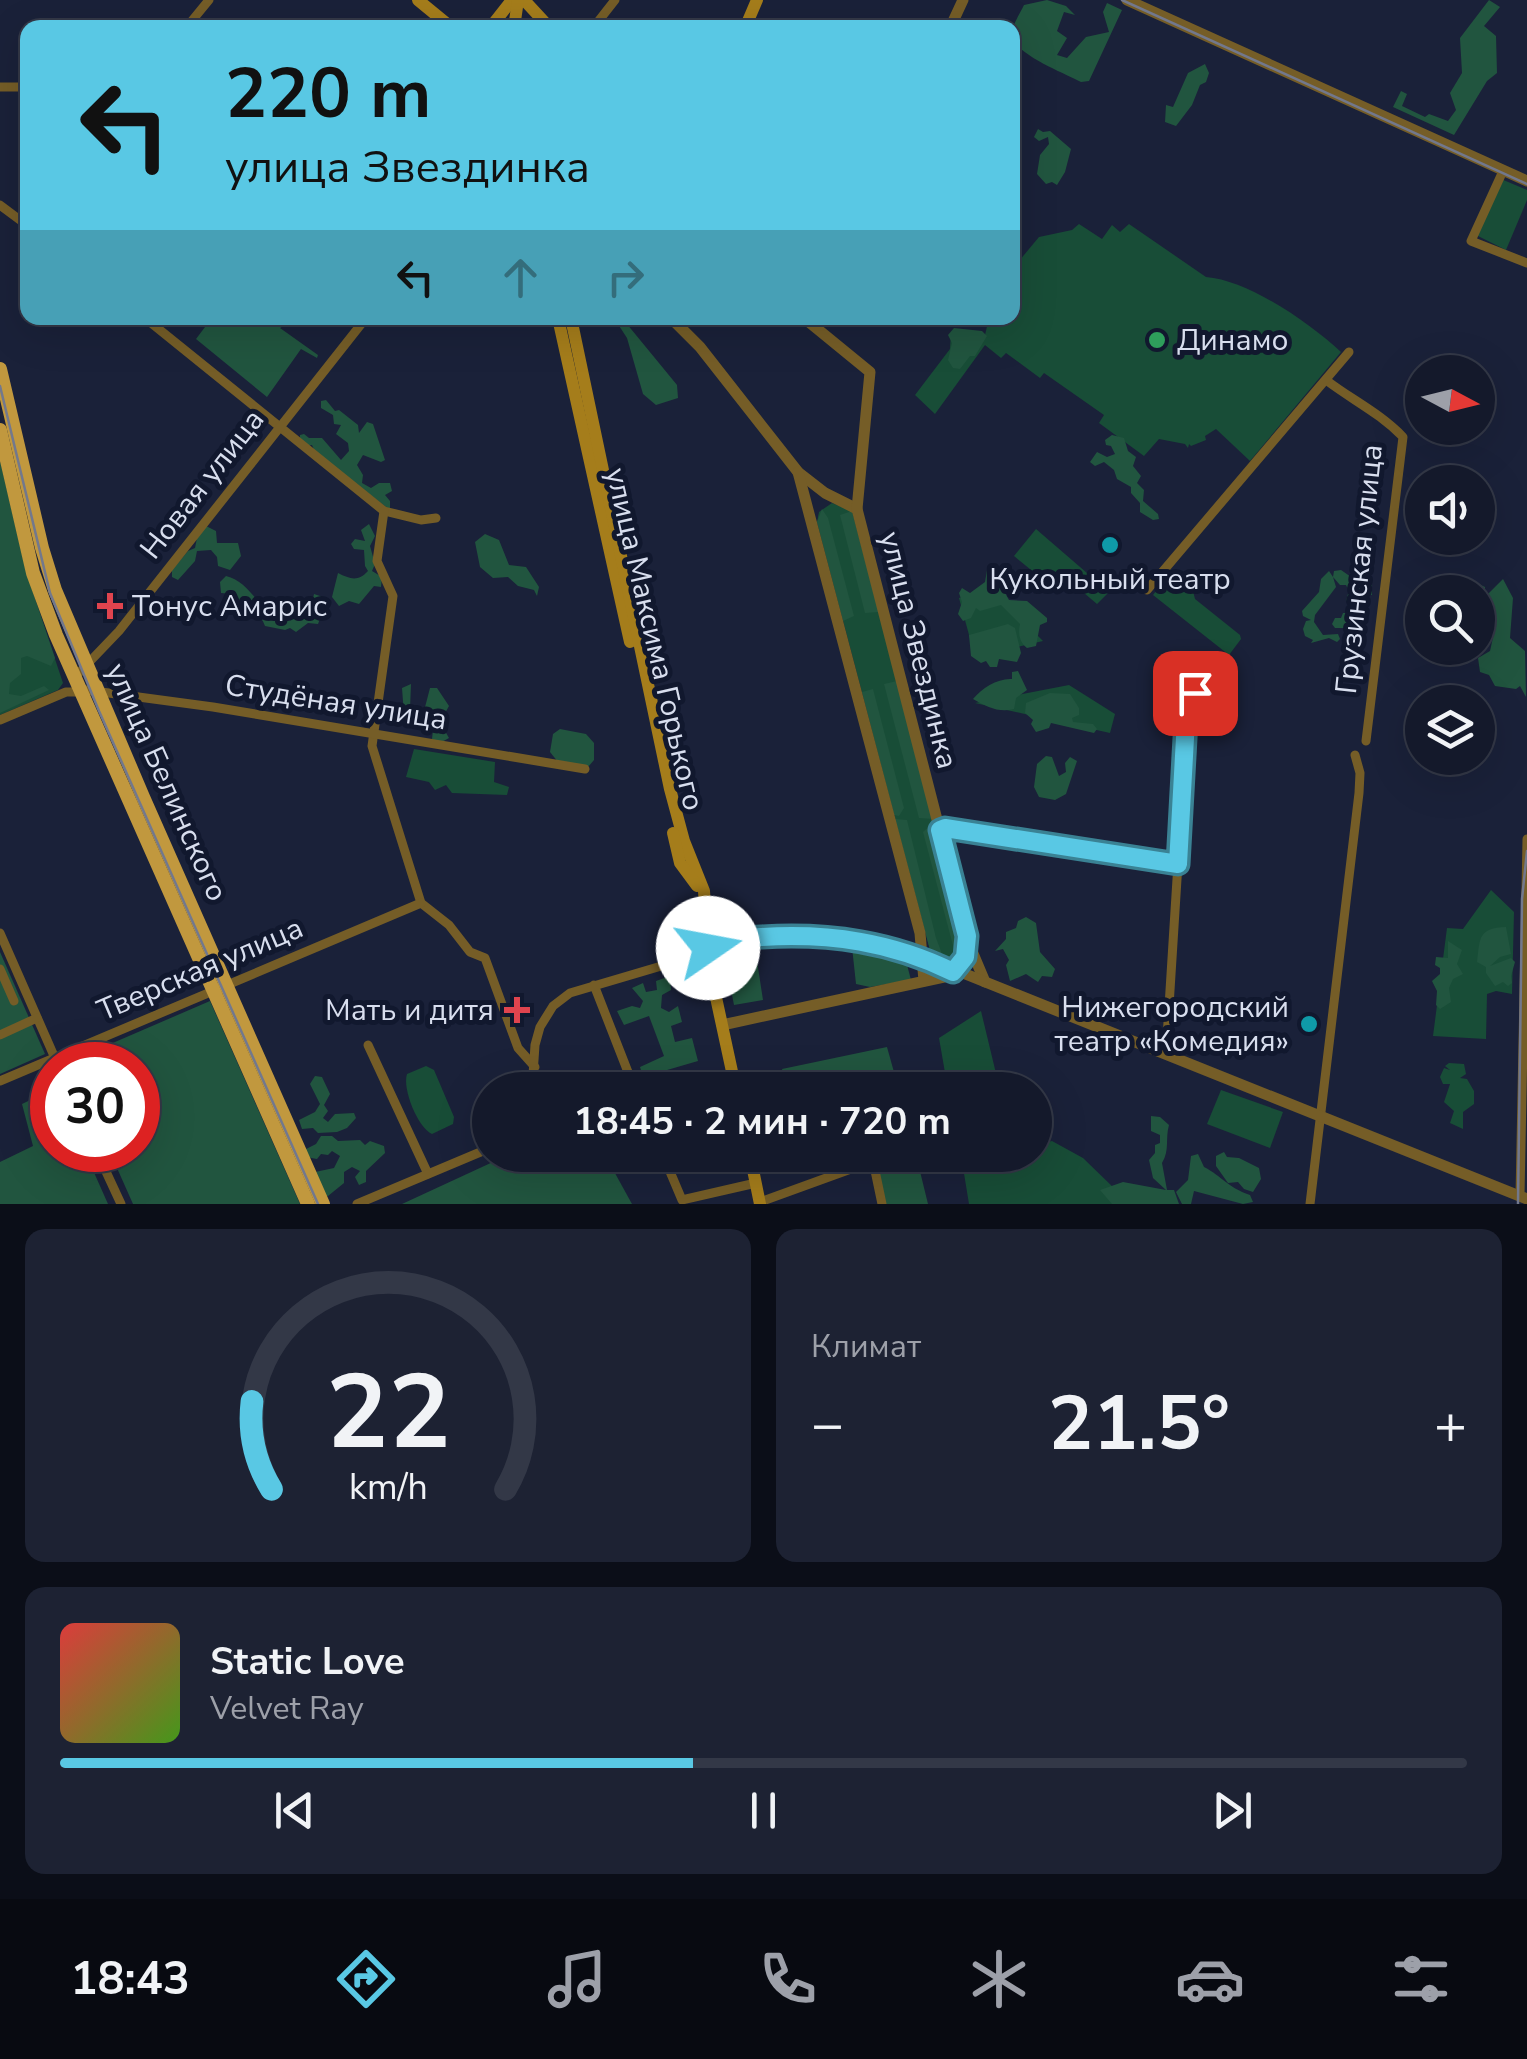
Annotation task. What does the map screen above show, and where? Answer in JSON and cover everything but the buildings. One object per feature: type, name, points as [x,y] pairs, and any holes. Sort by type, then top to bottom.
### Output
[{"type":"main road","points":[[418,0],[440,20]]},
{"type":"main road","points":[[498,20],[518,0],[541,20]]},
{"type":"main road","name":"улица Максима Горького","points":[[560,325],[663,770]]},
{"type":"main road","name":"улица Максима Горького","points":[[572,325],[680,863],[697,886],[700,916],[696,938],[704,950]]},
{"type":"main road","name":"улица Белинского","points":[[0,368],[42,548],[86,666],[308,1204]]},
{"type":"main road","name":"улица Белинского","points":[[0,430],[33,572],[78,686],[323,1204]]},
{"type":"main road","points":[[704,950],[732,1072]]},
{"type":"main road","points":[[754,1172],[760,1203]]},
{"type":"street","points":[[193,20],[209,0]]},
{"type":"street","points":[[599,20],[615,0]]},
{"type":"street","points":[[1128,0],[1527,182]]},
{"type":"street","points":[[1503,170],[1471,241],[1527,263]]},
{"type":"street","points":[[154,325],[384,512],[421,520],[436,518]]},
{"type":"street","name":"Новая улица","points":[[78,686],[86,666],[162,577],[360,325]]},
{"type":"street","name":"улица Звездинка","points":[[685,325],[798,472],[857,509]]},
{"type":"street","name":"улица Звездинка","points":[[813,325],[870,372],[857,509],[967,936],[985,982]]},
{"type":"street","points":[[1147,590],[1349,352]]},
{"type":"street","name":"Грузинская улица","points":[[1326,380],[1359,405],[1380,414],[1403,438],[1366,741]]},
{"type":"street","name":"улица Звездинка","points":[[798,472],[920,933],[924,981]]},
{"type":"street","points":[[813,522],[821,504],[834,498]]},
{"type":"street","points":[[384,512],[377,561],[393,596],[372,746],[420,903],[449,925],[470,952],[485,958],[518,1048],[535,1068]]},
{"type":"street","points":[[1211,672],[1221,664]]},
{"type":"street","name":"Студёная улица","points":[[0,720],[78,686],[585,768]]},
{"type":"street","points":[[1166,1054],[1186,720],[1191,699],[1199,687]]},
{"type":"street","points":[[1310,1204],[1358,793],[1360,773],[1355,755]]},
{"type":"street","points":[[940,830],[950,828],[1178,864]]},
{"type":"street","points":[[534,1072],[534,1045],[540,1027],[553,1006],[570,992],[744,938],[829,936],[863,940],[923,957],[1522,1200],[1527,839]]},
{"type":"street","name":"Тверская улица","points":[[98,1042],[420,903]]},
{"type":"street","points":[[722,1025],[953,972],[965,957],[967,936]]},
{"type":"street","points":[[1,939],[48,1042]]},
{"type":"street","points":[[0,969],[14,1001]]},
{"type":"street","points":[[594,985],[628,1072]]},
{"type":"street","points":[[0,1006],[28,996]]},
{"type":"street","points":[[0,1035],[37,1018]]},
{"type":"street","points":[[368,1045],[428,1174]]},
{"type":"street","name":"Тверская улица","points":[[0,1082],[30,1071]]},
{"type":"street","points":[[357,1204],[472,1156]]},
{"type":"street","points":[[760,1203],[872,1162],[882,1204]]},
{"type":"street","points":[[106,1172],[121,1204]]},
{"type":"street","points":[[670,1172],[682,1200],[756,1182]]},
{"type":"green space","points":[[1047,0],[1066,6],[1075,15],[1064,12],[1057,31],[1067,38],[1057,55],[1067,58],[1086,37],[1109,32],[1103,12],[1107,3],[1122,10],[1089,81],[1081,82],[1020,48],[1020,20],[1017,20],[1024,5]]},
{"type":"green space","points":[[1489,0],[1500,7],[1484,26],[1496,36],[1497,73],[1487,81],[1454,135],[1393,107],[1401,91],[1407,94],[1402,106],[1425,117],[1429,114],[1448,121],[1456,110],[1450,93],[1462,73],[1460,38]]},
{"type":"green space","points":[[1205,64],[1209,73],[1192,105],[1176,126],[1165,122],[1166,105],[1173,107],[1188,73]]},
{"type":"green space","points":[[1038,129],[1050,131],[1071,149],[1057,185],[1046,184],[1037,174],[1040,155],[1049,144],[1048,137],[1039,141],[1034,137]]},
{"type":"green space","points":[[1501,179],[1527,190],[1527,200],[1506,250],[1476,235]]},
{"type":"green space","name":"Динамо","points":[[1079,224],[1102,239],[1112,225],[1120,232],[1129,224],[1206,277],[1240,286],[1278,305],[1341,352],[1250,461],[1216,429],[1205,436],[1206,440],[1189,444],[1188,448],[1159,439],[1144,456],[1099,423],[1104,415],[1044,373],[1040,378],[1006,353],[1001,358],[985,345],[935,414],[915,395],[950,349],[951,333],[985,335],[987,325],[1020,325],[1020,260],[1039,237],[1072,230]]},
{"type":"green space","points":[[206,325],[285,325],[280,328],[318,355],[317,358],[301,349],[267,397],[196,339]]},
{"type":"green space","points":[[619,325],[628,325],[677,385],[678,398],[656,405],[643,394],[627,338]]},
{"type":"green space","points":[[954,328],[982,331],[987,336],[975,356],[970,356],[960,369],[953,368],[948,360],[952,343],[948,335]]},
{"type":"green space","points":[[326,400],[335,411],[358,425],[359,433],[367,422],[373,424],[385,460],[363,455],[357,465],[363,475],[362,483],[371,488],[390,483],[392,491],[385,495],[390,510],[315,452],[312,445],[300,441],[304,434],[322,438],[341,460],[349,451],[348,443],[336,434],[341,425],[334,424],[333,415],[321,408],[321,401]]},
{"type":"green space","points":[[1112,435],[1124,438],[1128,451],[1136,457],[1133,466],[1141,476],[1137,483],[1144,490],[1143,501],[1159,519],[1153,520],[1140,512],[1140,503],[1131,487],[1117,479],[1114,470],[1104,462],[1095,466],[1090,462],[1097,452],[1107,457],[1115,454],[1105,440]]},
{"type":"green space","points":[[0,461],[26,572],[63,683],[58,690],[0,715]]},
{"type":"green space","points":[[0,461],[26,572],[55,658],[51,666],[27,656],[21,658],[21,674],[10,683],[9,694],[21,696],[44,686],[49,690],[0,713]]},
{"type":"green space","points":[[832,503],[852,511],[966,945],[961,955],[939,959],[930,950],[817,522],[819,512]]},
{"type":"green space","points":[[822,509],[828,518],[854,616],[843,621],[817,522]]},
{"type":"green space","points":[[852,511],[879,612],[865,613],[840,515]]},
{"type":"green space","points":[[369,524],[375,536],[370,546],[375,564],[372,571],[382,577],[381,587],[374,586],[359,604],[349,601],[339,606],[332,597],[338,573],[354,578],[368,571],[364,550],[354,549],[351,544],[355,539],[365,541],[361,530]]},
{"type":"green space","points":[[206,526],[216,531],[217,543],[238,543],[241,556],[230,570],[218,566],[211,550],[197,551],[195,561],[178,580],[172,577],[172,570],[195,548]]},
{"type":"green space","points":[[1036,529],[1109,592],[1097,604],[1084,593],[1061,587],[1057,591],[1014,556]]},
{"type":"green space","points":[[485,534],[499,540],[509,565],[526,567],[539,587],[537,596],[534,590],[518,586],[508,577],[493,578],[480,567],[475,542]]},
{"type":"green space","points":[[995,569],[1006,578],[1004,591],[1009,600],[1027,601],[1047,618],[1040,625],[1036,646],[1024,646],[1020,624],[1001,605],[980,611],[976,608],[971,618],[963,621],[958,614],[962,588],[970,593],[985,582],[987,570]]},
{"type":"green space","points":[[1341,570],[1372,585],[1372,595],[1355,593],[1362,601],[1365,617],[1352,621],[1347,632],[1332,624],[1351,608],[1346,600],[1346,585],[1340,585],[1333,577],[1334,571]]},
{"type":"green space","points":[[1329,571],[1336,587],[1314,622],[1323,635],[1338,634],[1340,639],[1311,643],[1313,640],[1305,636],[1303,629],[1306,621],[1311,620],[1302,611],[1319,592],[1321,579]]},
{"type":"green space","points":[[1171,572],[1193,591],[1195,599],[1240,635],[1229,655],[1153,595]]},
{"type":"green space","points":[[226,576],[238,581],[265,608],[287,621],[297,617],[305,604],[312,603],[314,594],[326,598],[325,607],[319,608],[318,624],[308,623],[296,632],[265,626],[233,594],[221,593],[220,582]]},
{"type":"green space","points":[[1503,579],[1513,598],[1510,638],[1525,651],[1526,697],[1520,686],[1495,686],[1489,675],[1480,672],[1479,665],[1495,665],[1495,587]]},
{"type":"green space","points":[[991,589],[1043,641],[975,657],[959,598]]},
{"type":"green space","points":[[1008,624],[1015,628],[1021,653],[1017,662],[999,659],[997,667],[990,667],[986,661],[981,663],[971,656],[969,635]]},
{"type":"green space","points":[[1018,671],[1027,690],[1016,698],[1014,709],[993,708],[973,699],[991,684],[1012,679],[1012,672]]},
{"type":"green space","points":[[897,681],[933,819],[919,818],[884,684]]},
{"type":"green space","points":[[411,684],[410,709],[424,711],[430,688],[437,688],[449,706],[436,729],[445,731],[449,738],[440,743],[432,739],[433,730],[424,727],[419,718],[404,715],[402,688]]},
{"type":"green space","points":[[1069,685],[1115,714],[1110,733],[975,703]]},
{"type":"green space","points":[[873,689],[904,808],[899,816],[894,815],[862,692]]},
{"type":"green space","points":[[1050,693],[1070,694],[1079,708],[1073,722],[1093,724],[1097,729],[1094,733],[1051,723],[1049,728],[1036,732],[1033,720],[1025,713],[1026,703]]},
{"type":"green space","points":[[560,729],[586,734],[594,743],[594,760],[588,767],[558,762],[550,752],[553,734]]},
{"type":"green space","points":[[414,749],[495,762],[494,782],[509,787],[507,795],[452,793],[446,785],[435,790],[429,782],[406,777]]},
{"type":"green space","points":[[1046,756],[1052,757],[1059,776],[1066,772],[1065,763],[1070,757],[1077,761],[1066,794],[1055,800],[1039,797],[1034,787],[1037,764]]},
{"type":"green space","points":[[895,819],[907,820],[944,959],[930,950]]},
{"type":"green space","points":[[934,822],[966,945],[956,957],[923,832]]},
{"type":"green space","points":[[1491,890],[1514,912],[1512,994],[1487,994],[1486,1039],[1433,1036],[1447,928],[1463,929]]},
{"type":"green space","points":[[1026,917],[1036,923],[1040,952],[1055,969],[1052,977],[1042,976],[1038,982],[1026,974],[1010,981],[1006,965],[1009,960],[1003,949],[995,951],[1006,939],[1006,932]]},
{"type":"green space","points":[[1506,927],[1511,954],[1490,966],[1511,958],[1515,962],[1512,983],[1495,986],[1486,967],[1477,962],[1479,947],[1485,932]]},
{"type":"green space","points":[[1448,941],[1462,950],[1457,964],[1463,974],[1453,979],[1449,988],[1451,1002],[1440,1009],[1432,981],[1440,974],[1436,957],[1448,958]]},
{"type":"green space","points":[[859,945],[905,957],[911,980],[870,987],[856,984],[852,947]]},
{"type":"green space","points":[[731,950],[734,956],[749,954],[757,961],[763,1000],[734,1005],[724,955]]},
{"type":"green space","points":[[0,952],[40,1042],[30,1042],[30,1061],[0,1074]]},
{"type":"green space","points":[[670,976],[671,990],[662,995],[661,1008],[669,1012],[678,1006],[682,1022],[671,1026],[675,1042],[692,1038],[698,1061],[660,1072],[642,1072],[640,1067],[664,1056],[649,1016],[624,1025],[617,1011],[632,1006],[640,1008],[643,1001],[632,988],[643,983],[646,992],[657,990],[656,981]]},
{"type":"green space","points":[[210,1001],[300,1204],[133,1204],[119,1172],[160,1172],[160,1042],[115,1042]]},
{"type":"green space","points":[[981,1011],[996,1072],[945,1072],[939,1038]]},
{"type":"green space","points":[[887,1047],[894,1072],[783,1072],[782,1069]]},
{"type":"green space","points":[[1464,1064],[1466,1074],[1460,1078],[1467,1079],[1474,1091],[1474,1104],[1463,1112],[1463,1129],[1450,1123],[1454,1111],[1444,1102],[1450,1084],[1443,1084],[1440,1077],[1444,1068],[1450,1070],[1445,1066]]},
{"type":"green space","points":[[426,1066],[434,1070],[454,1117],[453,1124],[432,1134],[417,1116],[406,1081],[407,1074]]},
{"type":"green space","points":[[315,1076],[322,1077],[330,1094],[323,1118],[328,1122],[335,1114],[354,1113],[356,1118],[347,1128],[318,1133],[313,1128],[302,1129],[299,1120],[315,1112],[320,1104],[310,1084]]},
{"type":"green space","points":[[1221,1090],[1283,1112],[1270,1148],[1207,1124]]},
{"type":"green space","points":[[30,1100],[30,1135],[22,1104]]},
{"type":"green space","points":[[1151,1116],[1160,1117],[1169,1125],[1162,1163],[1167,1190],[1174,1190],[1179,1204],[1112,1204],[1100,1190],[1123,1182],[1166,1190],[1153,1178],[1149,1160],[1155,1145],[1160,1143],[1160,1135],[1151,1131]]},
{"type":"green space","points":[[321,1136],[332,1136],[338,1141],[360,1140],[365,1145],[370,1141],[384,1146],[385,1153],[366,1171],[366,1182],[359,1185],[355,1177],[360,1171],[352,1167],[344,1172],[344,1183],[328,1196],[322,1195],[315,1172],[334,1168],[340,1156],[332,1151],[317,1159],[306,1157],[304,1150]]},
{"type":"green space","points":[[1052,1141],[1083,1158],[1116,1190],[1158,1204],[969,1204],[964,1172],[1052,1172]]},
{"type":"green space","points":[[30,1147],[30,1172],[94,1172],[108,1204],[0,1204],[0,1162]]},
{"type":"green space","points":[[1224,1152],[1227,1157],[1259,1168],[1261,1179],[1253,1192],[1238,1182],[1228,1183],[1216,1166],[1216,1156]]},
{"type":"green space","points":[[1198,1154],[1204,1167],[1250,1195],[1253,1202],[1243,1204],[1194,1191],[1191,1204],[1182,1204],[1176,1192],[1188,1180],[1191,1156]]},
{"type":"green space","points":[[472,1172],[614,1172],[632,1204],[402,1204]]},
{"type":"green space","points":[[876,1172],[920,1172],[928,1204],[886,1204]]},
{"type":"tram line","points":[[1122,0],[1527,184]]},
{"type":"tram line","points":[[0,386],[50,593],[318,1204]]},
{"type":"tram line","points":[[1518,1204],[1522,899],[1527,851]]},
{"type":"place","name":"Динамо","points":[[1157,340]]},
{"type":"place","name":"Кукольный театр","points":[[1110,545]]},
{"type":"place","name":"Тонус Амарис","points":[[110,606]]},
{"type":"place","name":"Мать и дитя","points":[[517,1010]]},
{"type":"place","name":"Нижегородский театр «Комедия»","points":[[1309,1024]]},
{"type":"route","points":[[708,948],[718,942],[744,938],[829,936],[863,940],[923,957],[953,972],[965,957],[967,936],[940,830],[945,828],[1178,864],[1186,720],[1195,693]]}]
